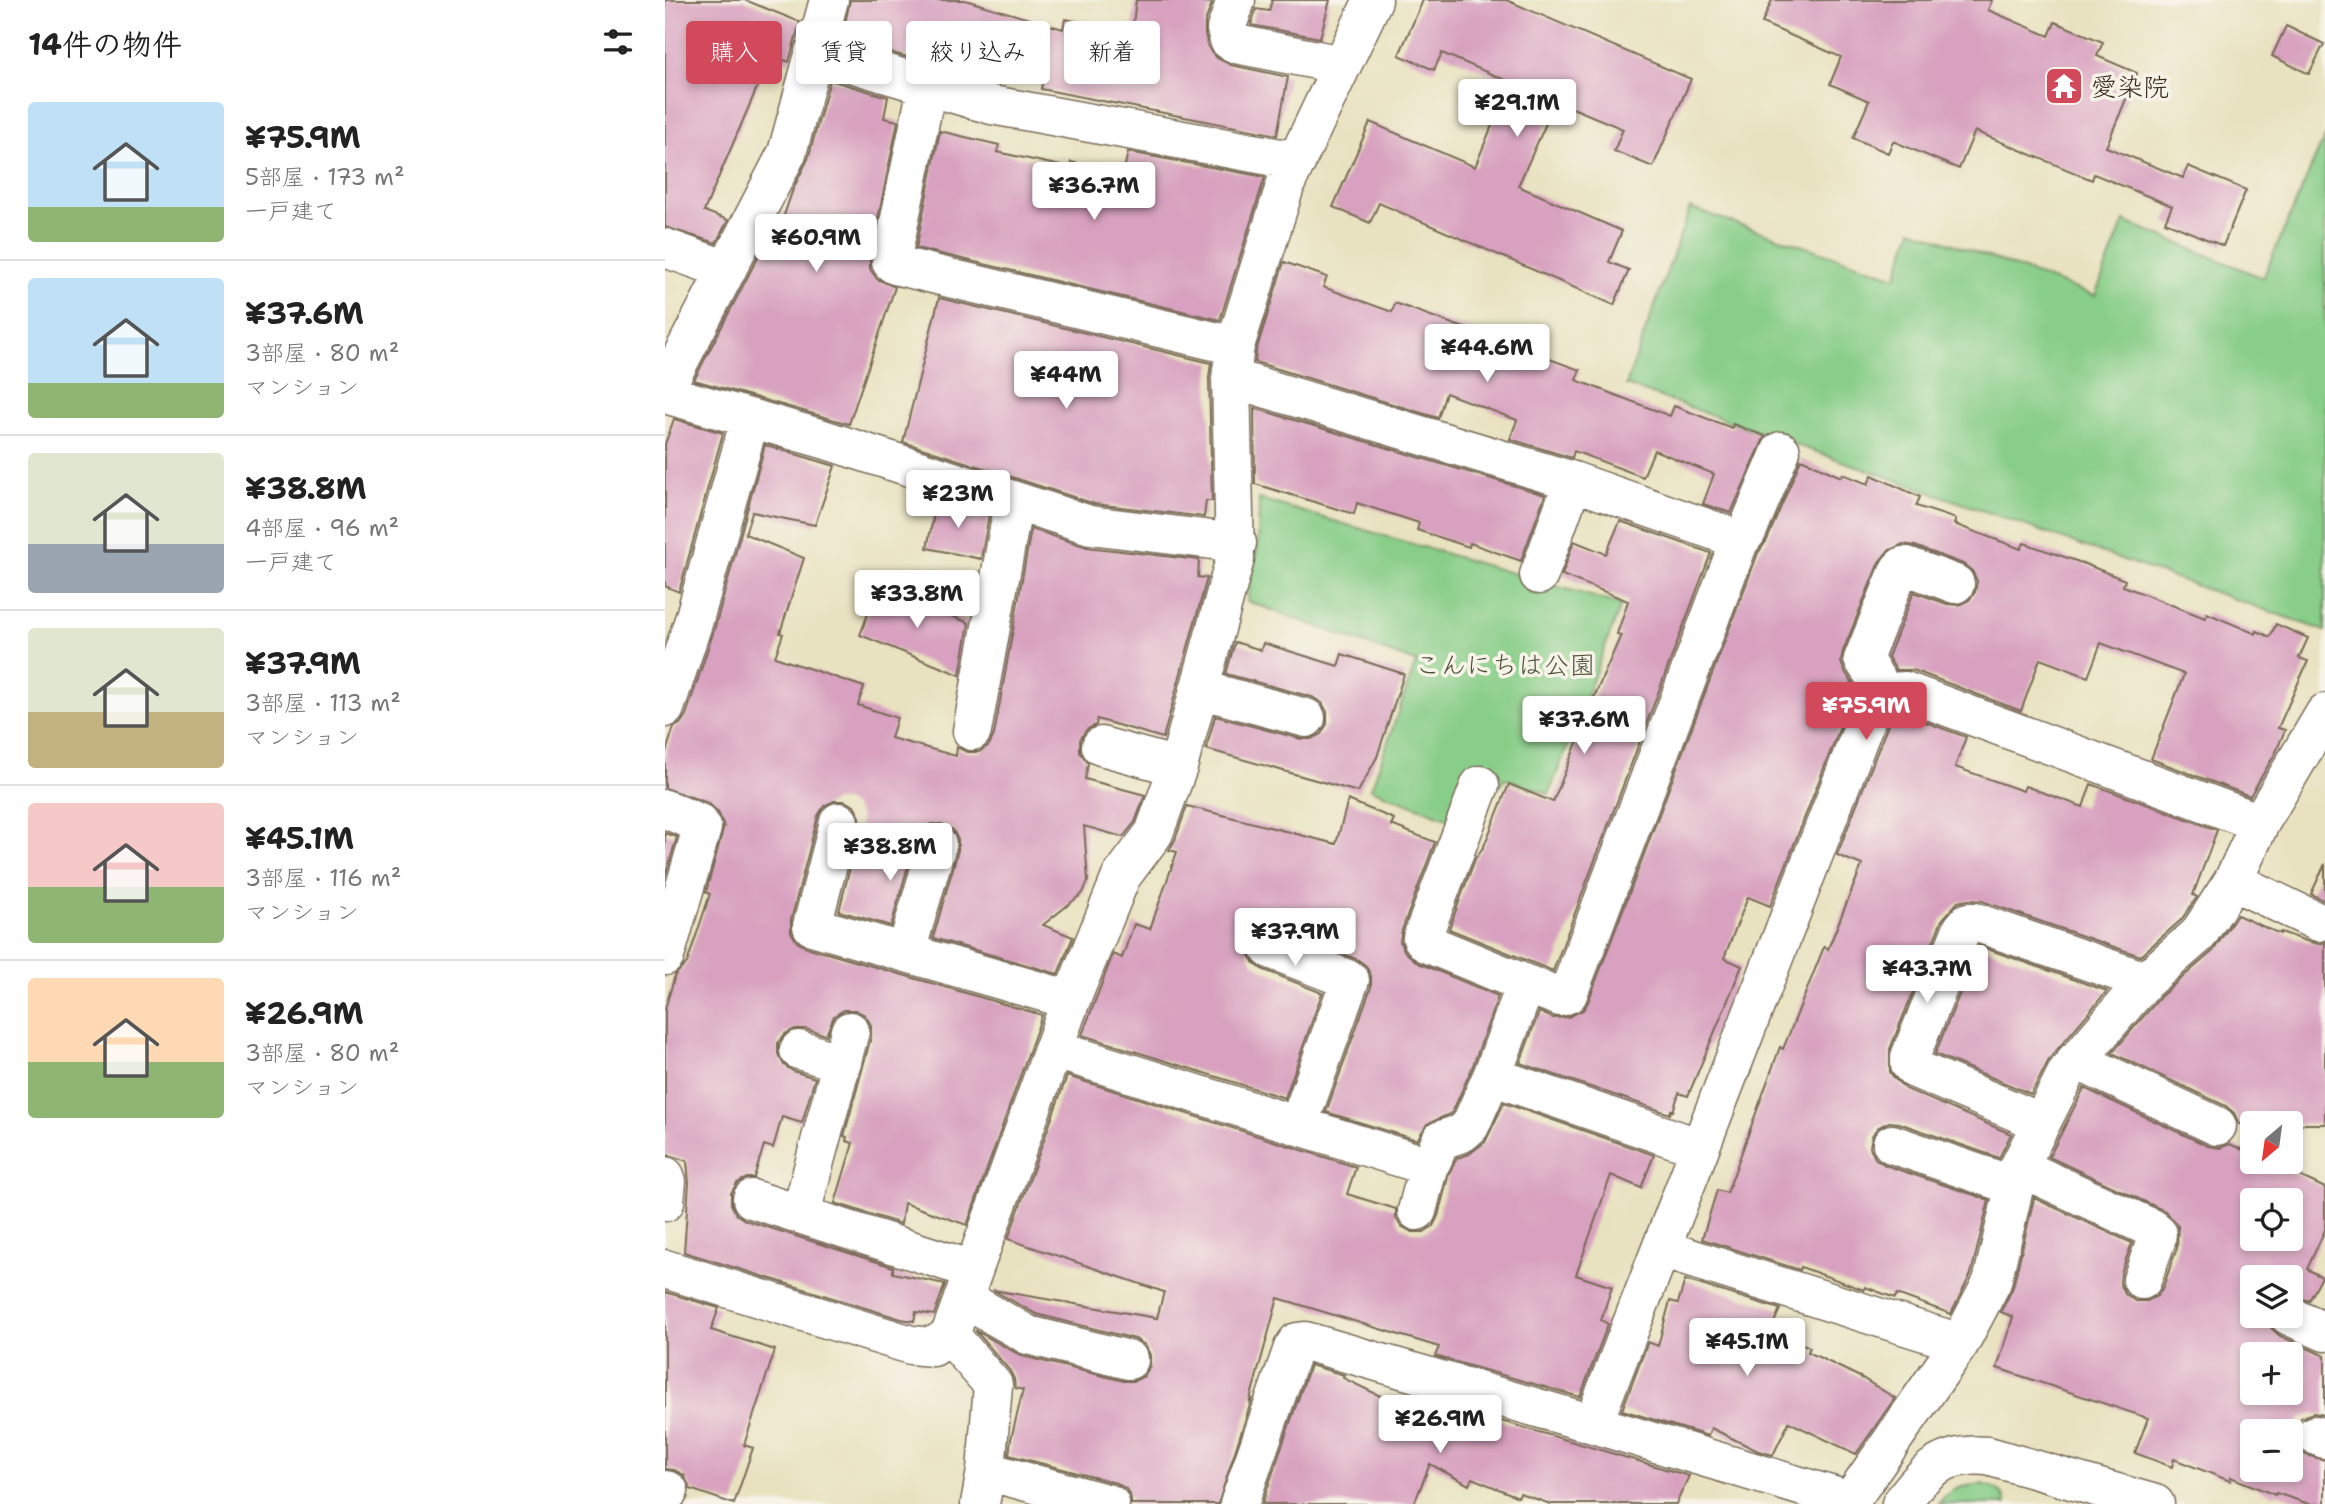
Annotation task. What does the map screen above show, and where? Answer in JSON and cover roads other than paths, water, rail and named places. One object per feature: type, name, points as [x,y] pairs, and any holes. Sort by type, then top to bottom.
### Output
[{"type":"street","points":[[823,21],[829,0]]},
{"type":"street","points":[[1236,0],[1226,29],[1229,40],[1236,44],[1342,65]]},
{"type":"street","points":[[665,1269],[911,1345],[933,1347],[950,1335],[1071,1000],[1121,877],[1154,833],[1178,767],[1235,559],[1237,543],[1233,362],[1286,183],[1373,0]]},
{"type":"street","points":[[892,76],[992,105],[1297,161]]},
{"type":"street","points":[[805,84],[787,153],[665,392],[823,439],[1090,525],[1237,543]]},
{"type":"street","points":[[927,87],[891,262],[894,265],[1233,362],[1735,538],[1739,542]]},
{"type":"street","points":[[665,248],[727,270]]},
{"type":"street","points":[[665,708],[679,614],[750,419]]},
{"type":"street","points":[[1481,785],[1422,938],[1426,943],[1526,985],[1560,997],[1568,994],[1739,542],[1747,532],[1781,452]]},
{"type":"street","points":[[1539,575],[1573,481]]},
{"type":"street","points":[[972,731],[1014,501]]},
{"type":"street","points":[[1885,693],[1863,659],[1899,570],[1907,566],[1955,584]]},
{"type":"street","points":[[1199,689],[1306,718]]},
{"type":"street","points":[[1593,1424],[1869,712],[1885,693],[1905,691],[2260,824]]},
{"type":"street","points":[[1239,1504],[1297,1342],[1305,1341],[1593,1424],[1849,1502],[1960,1343],[1992,1282],[2016,1177],[2040,1122],[2067,1072],[2145,981],[2198,935],[2233,881],[2260,824],[2325,713]]},
{"type":"street","points":[[1101,747],[1178,767]]},
{"type":"street","points":[[665,809],[699,823],[702,832],[665,956]]},
{"type":"street","points":[[839,822],[812,926],[1071,1000]]},
{"type":"street","points":[[906,952],[937,845]]},
{"type":"street","points":[[2233,881],[2318,922]]},
{"type":"street","points":[[2040,1122],[1915,1069],[1910,1064],[1910,1057],[1962,929],[1968,922],[1975,922],[2145,981]]},
{"type":"street","points":[[1271,949],[1350,980],[1298,1126]]},
{"type":"street","points":[[1417,1211],[1429,1164],[1441,1140],[1462,1133],[1470,1126],[1526,985]]},
{"type":"street","points":[[799,1050],[846,1047],[801,1213]]},
{"type":"street","points":[[1053,1049],[1424,1165],[1429,1164]]},
{"type":"street","points":[[2076,1060],[2217,1126]]},
{"type":"street","points":[[1492,1076],[1700,1148]]},
{"type":"street","points":[[1892,1144],[2016,1177],[2157,1233],[2142,1280]]},
{"type":"street","points":[[665,1176],[665,1202]]},
{"type":"street","points":[[752,1199],[801,1213],[968,1284],[1028,1335],[1129,1360]]},
{"type":"street","points":[[1661,1249],[1960,1343]]},
{"type":"street","points":[[2303,1322],[2325,1332]]},
{"type":"street","points":[[950,1335],[993,1385],[983,1488],[1109,1504]]},
{"type":"street","points":[[1901,1504],[1921,1476],[1936,1465],[1952,1457],[1970,1454],[1988,1456],[2036,1487],[2131,1501]]},
{"type":"place","name":"愛染院","points":[[2064,86]]},
{"type":"park label","name":"こんにちは公園","points":[[1505,664]]}]
